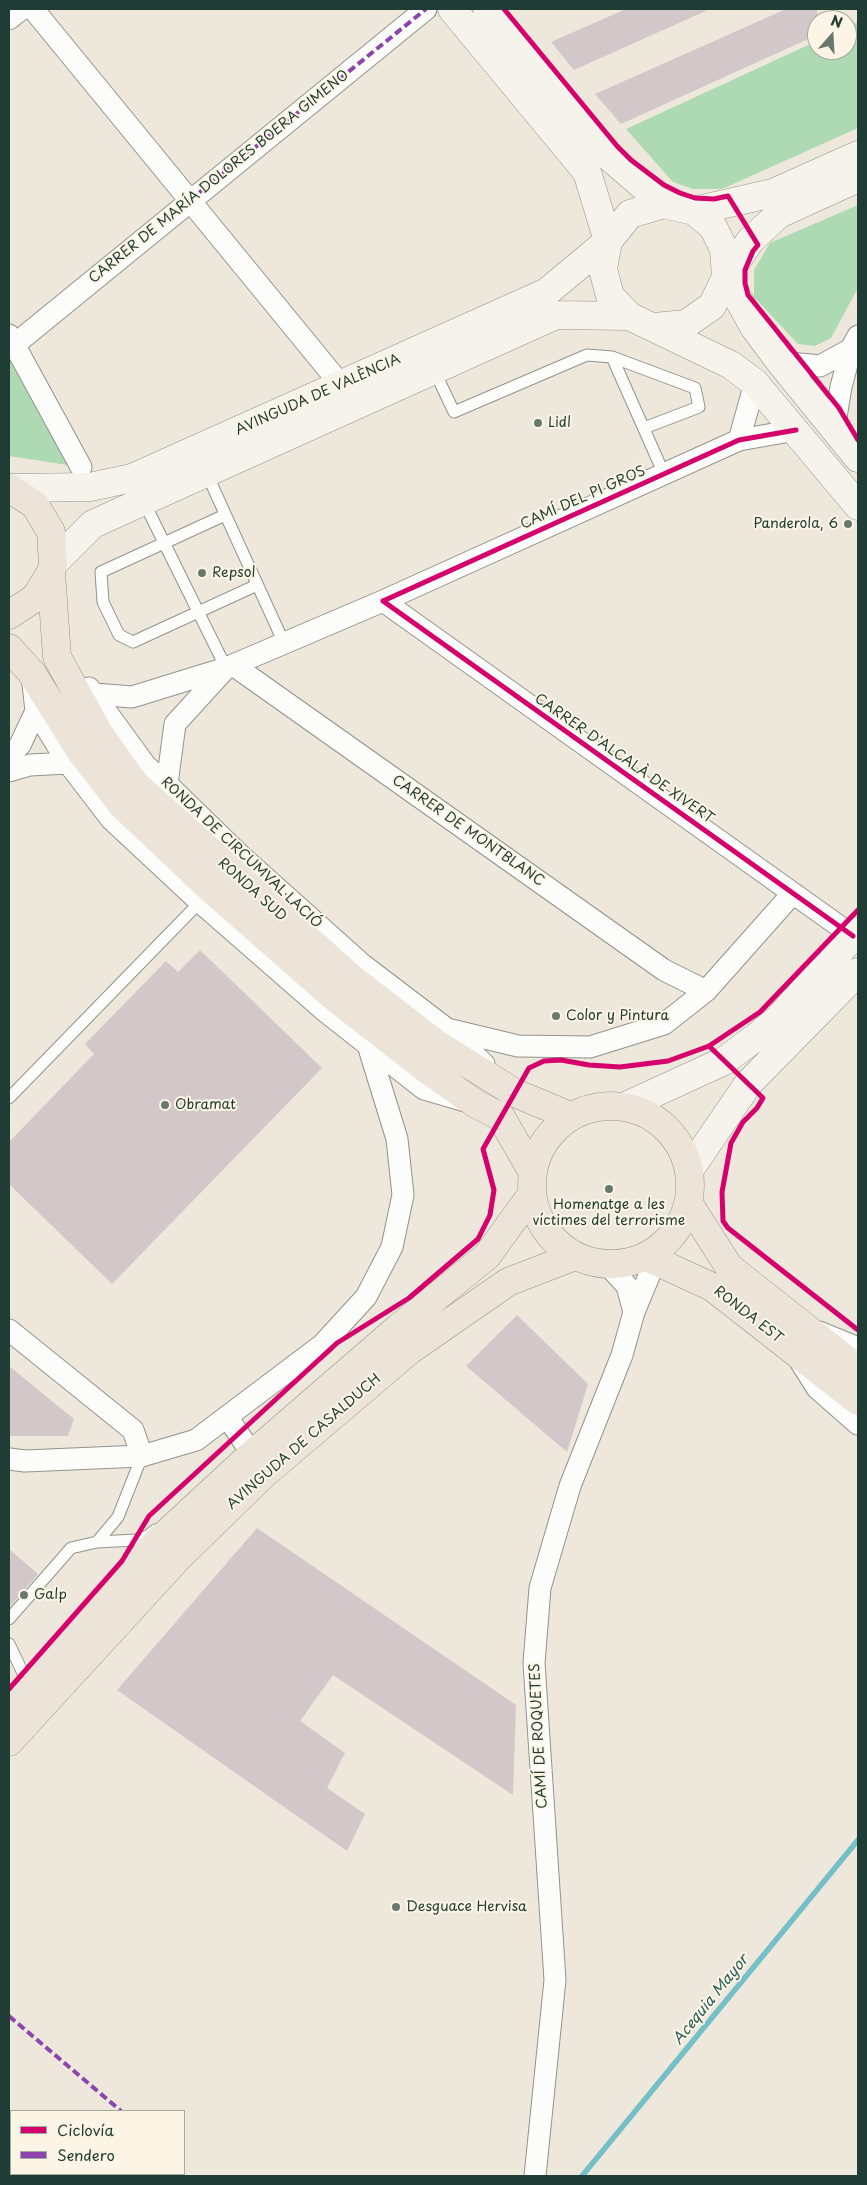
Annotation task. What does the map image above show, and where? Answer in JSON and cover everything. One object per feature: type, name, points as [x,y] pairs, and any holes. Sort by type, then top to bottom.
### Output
[{"type":"main road","points":[[452,9],[587,172],[607,241],[603,269],[610,296],[629,316],[655,327],[731,366],[755,384],[796,430],[858,506]]},
{"type":"main road","points":[[487,9],[607,155],[664,204],[694,211],[773,193],[858,155]]},
{"type":"main road","points":[[655,327],[686,324],[712,306],[726,277],[750,242],[779,214],[858,178]]},
{"type":"main road","points":[[607,241],[630,214],[664,204]]},
{"type":"main road","points":[[694,211],[713,227],[724,249],[726,277],[754,327],[858,458]]},
{"type":"main road","name":"AVINGUDA DE VALÈNCIA","points":[[9,488],[90,487],[132,478],[547,292],[607,241]]},
{"type":"main road","name":"AVINGUDA DE VALÈNCIA","points":[[52,568],[93,524],[556,315],[629,316]]},
{"type":"main road","name":"RONDA SUD","points":[[9,488],[35,505],[51,532],[57,657],[100,735],[135,784],[350,977],[438,1045],[515,1093],[570,1116]]},
{"type":"main road","points":[[9,615],[35,598],[52,568]]},
{"type":"main road","name":"RONDA SUD","points":[[9,648],[31,672],[81,752],[122,805],[211,889],[334,997],[425,1068],[476,1104],[501,1117],[532,1182]]},
{"type":"main road","points":[[626,1106],[656,1119],[678,1140],[690,1169],[689,1204],[672,1237],[646,1257],[608,1265],[575,1256],[544,1228],[532,1182],[544,1141],[570,1116],[594,1107],[626,1106],[724,1061],[778,1019],[856,933]]},
{"type":"main road","points":[[690,1169],[748,1084],[858,972]]},
{"type":"main road","name":"AVINGUDA DE CASALDUCH","points":[[16,1700],[156,1543],[250,1456],[398,1328],[487,1256],[532,1182]]},
{"type":"main road","name":"RONDA EST","points":[[689,1204],[729,1267],[858,1401]]},
{"type":"main road","name":"AVINGUDA DE CASALDUCH","points":[[9,1742],[177,1559],[271,1468],[410,1350],[508,1282],[575,1256]]},
{"type":"main road","name":"RONDA EST","points":[[646,1257],[712,1287],[799,1339],[858,1368]]},
{"type":"street","points":[[9,19],[22,9]]},
{"type":"street","points":[[33,9],[340,385]]},
{"type":"street","name":"CARRER DE MARÍA DOLORES BOERA GIMENO","points":[[11,340],[190,200],[426,9]]},
{"type":"street","points":[[11,340],[81,467]]},
{"type":"street","points":[[780,362],[820,366],[855,343]]},
{"type":"street","points":[[834,429],[842,387],[855,343]]},
{"type":"street","points":[[739,440],[755,384]]},
{"type":"street","name":"CAMÍ DEL PI GROS","points":[[95,694],[132,697],[229,666],[383,601],[739,440],[796,430]]},
{"type":"street","name":"CARRER D'ALCALÀ DE XIVERT","points":[[383,601],[793,893],[856,933]]},
{"type":"street","name":"RONDA DE CIRCUMVAL·LACIÓ","points":[[57,657],[95,694],[146,766],[240,855],[363,965],[447,1029],[515,1093]]},
{"type":"street","name":"CAMÍ DEL PI GROS","points":[[167,784],[175,724],[229,666]]},
{"type":"street","name":"CARRER DE MONTBLANC","points":[[229,666],[664,970],[706,991]]},
{"type":"street","name":"RONDA SUD","points":[[31,672],[36,711],[68,763],[111,819],[200,902],[326,1012],[424,1089],[476,1104]]},
{"type":"street","points":[[9,757],[20,745],[36,711]]},
{"type":"street","points":[[9,771],[30,765],[68,763]]},
{"type":"street","name":"RONDA DE CIRCUMVAL·LACIÓ","points":[[447,1029],[518,1046],[590,1047],[664,1024],[706,991],[793,893]]},
{"type":"street","points":[[9,1459],[25,1461],[142,1456],[196,1440],[228,1418],[322,1346],[366,1297],[392,1247],[403,1195],[397,1139],[368,1045]]},
{"type":"street","name":"CAMÍ DE ROQUETES","points":[[535,2176],[555,1980],[534,1663],[540,1588],[570,1486],[622,1355],[634,1312],[649,1276],[646,1257]]},
{"type":"street","points":[[608,1265],[627,1286],[634,1312]]},
{"type":"street","points":[[9,1330],[133,1430],[142,1456]]},
{"type":"street","name":"RONDA EST","points":[[858,1348],[799,1339],[817,1388],[858,1424]]},
{"type":"street","points":[[228,1418],[252,1437]]},
{"type":"lane","points":[[434,370],[454,412],[587,356],[612,357],[695,388],[698,407],[644,428]]},
{"type":"lane","points":[[612,357],[664,474]]},
{"type":"lane","points":[[206,472],[284,643]]},
{"type":"lane","points":[[143,500],[198,612],[229,666]]},
{"type":"lane","points":[[225,515],[101,572],[103,602],[119,635],[133,642],[257,585]]},
{"type":"lane","points":[[9,1098],[200,902]]},
{"type":"lane","points":[[275,1420],[398,1328]]},
{"type":"lane","points":[[202,1484],[252,1437]]},
{"type":"lane","points":[[96,1542],[118,1517],[142,1456]]},
{"type":"lane","points":[[9,1619],[71,1548],[96,1542],[136,1540],[148,1536],[181,1504]]},
{"type":"lane","points":[[9,1644],[23,1673],[16,1700]]},
{"type":"green space","points":[[857,22],[858,128],[722,189],[693,189],[673,182],[626,129],[807,46],[807,60],[857,60]]},
{"type":"green space","points":[[858,205],[858,288],[831,338],[815,346],[798,344],[754,297],[754,270],[770,243]]},
{"type":"green space","points":[[9,349],[74,466],[9,456]]},
{"type":"building","points":[[626,9],[710,9],[574,70],[551,42]]},
{"type":"building","points":[[786,9],[817,9],[807,10],[807,40],[621,124],[595,94]]},
{"type":"building","name":"Obramat","points":[[200,950],[322,1068],[112,1284],[9,1184],[9,1142],[94,1054],[85,1044],[166,961],[178,972]]},
{"type":"building","points":[[517,1315],[588,1384],[567,1452],[466,1366]]},
{"type":"building","points":[[9,1366],[74,1419],[68,1436],[9,1436]]},
{"type":"building","points":[[257,1528],[516,1705],[513,1795],[333,1675],[300,1721],[345,1753],[327,1788],[365,1814],[347,1851],[117,1690]]},
{"type":"building","points":[[9,1549],[38,1574],[9,1608]]},
{"type":"waterway","name":"Acequia Mayor","points":[[582,2176],[858,1840]]},
{"type":"marked path","points":[[190,200],[426,9]]},
{"type":"marked path","points":[[9,2016],[120,2110]]},
{"type":"cycle path","points":[[504,9],[617,146],[631,160],[664,185],[680,193],[695,198],[714,199],[728,196],[758,245],[753,251],[745,270],[745,283],[748,295],[839,408],[858,440]]},
{"type":"cycle path","points":[[383,601],[739,440],[796,430]]},
{"type":"cycle path","points":[[383,601],[853,936]]},
{"type":"cycle path","points":[[9,1689],[122,1561],[149,1516],[337,1343],[409,1298],[478,1239],[490,1215],[494,1190],[483,1149],[529,1068],[544,1061],[561,1060],[589,1065],[620,1067],[668,1061],[709,1046],[760,1012],[858,910]]},
{"type":"cycle path","points":[[709,1046],[763,1098],[757,1108],[743,1122],[731,1143],[722,1192],[723,1221],[728,1228],[858,1330]]},
{"type":"place","name":"Lidl","points":[[538,423]]},
{"type":"place","name":"Panderola, 6","points":[[848,524]]},
{"type":"place","name":"Repsol","points":[[202,573]]},
{"type":"place","name":"Color y Pintura","points":[[556,1016]]},
{"type":"place","name":"Obramat","points":[[165,1105]]},
{"type":"place","name":"Homenatge a les víctimes del terrorisme","points":[[609,1189]]},
{"type":"place","name":"Galp","points":[[24,1595]]},
{"type":"place","name":"Desguace Hervisa","points":[[396,1907]]}]
